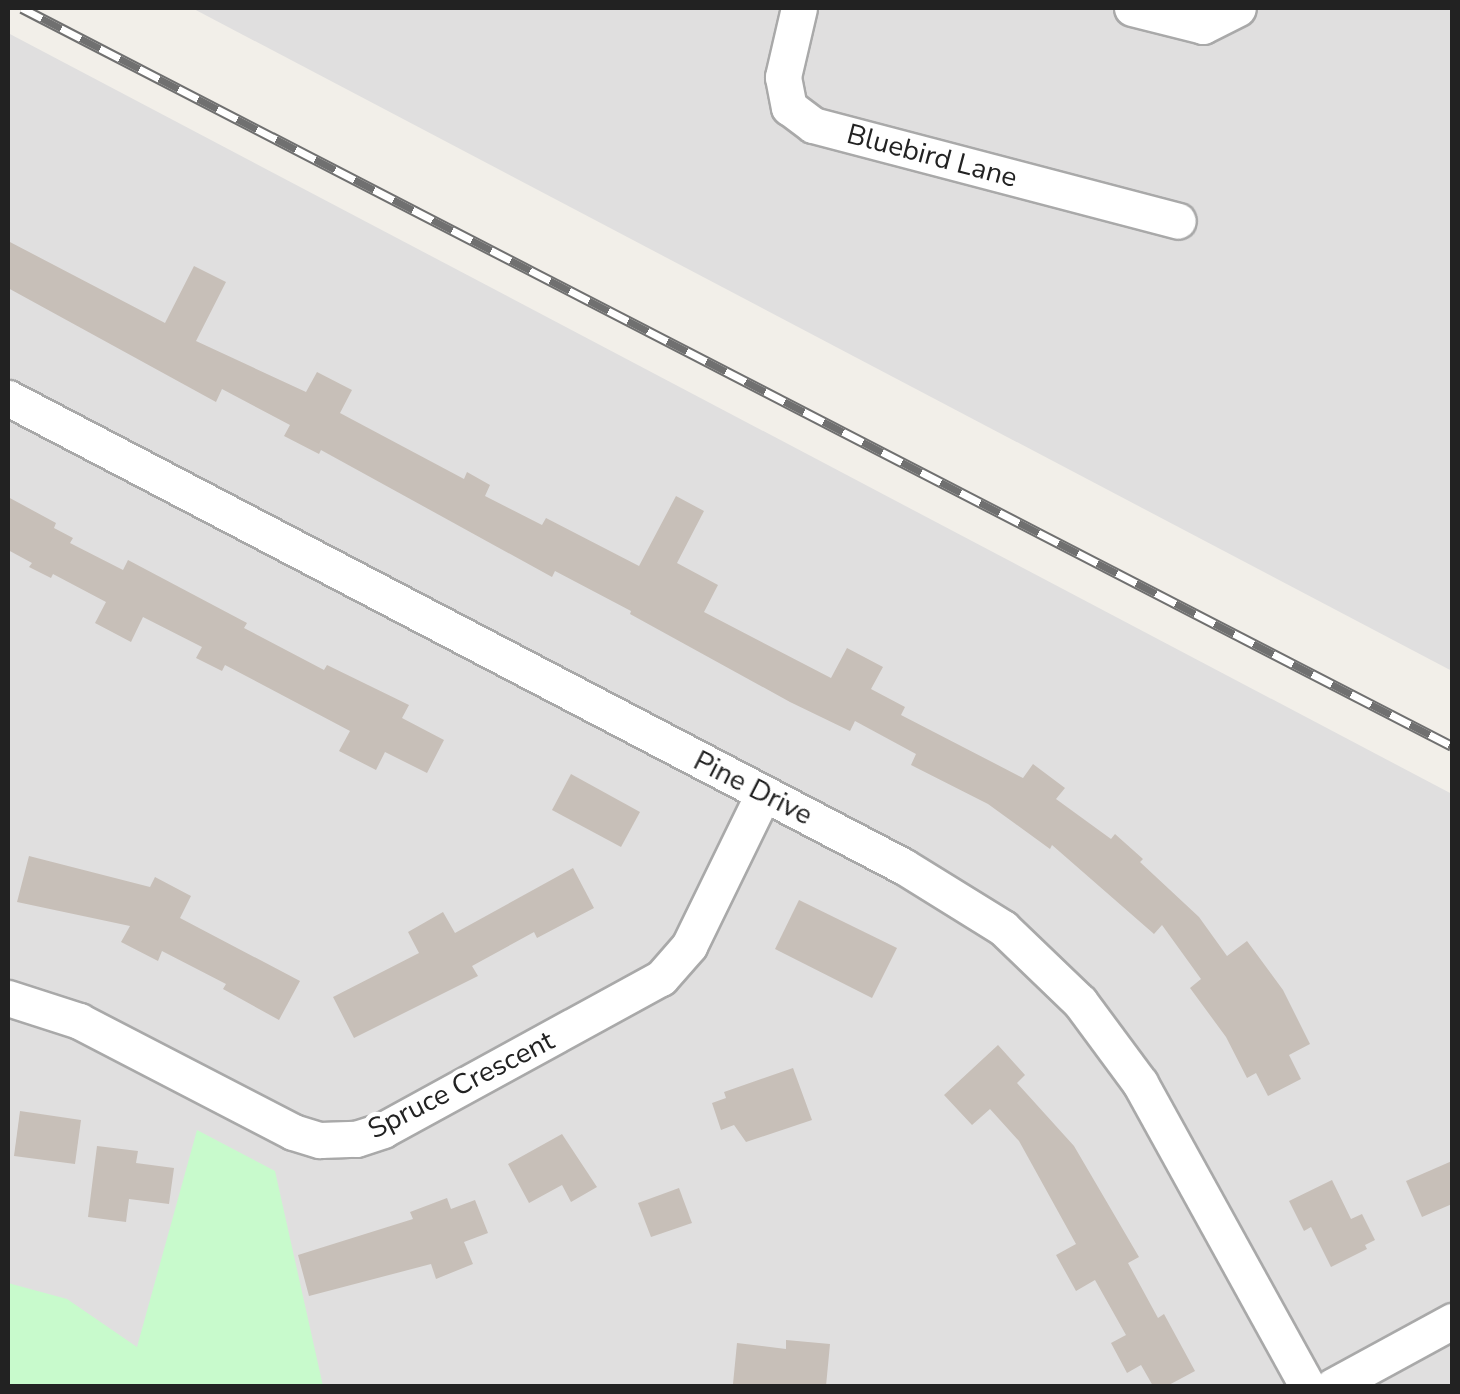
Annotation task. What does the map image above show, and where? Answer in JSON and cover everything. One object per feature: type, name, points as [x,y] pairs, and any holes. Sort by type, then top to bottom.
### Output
[{"type":"street","name":"Bluebird Lane","points":[[799,8],[783,78],[789,108],[812,124],[1178,221]]},
{"type":"street","points":[[1132,8],[1203,26],[1238,8]]},
{"type":"street","name":"Pine Drive","points":[[8,398],[951,893],[1003,928],[1080,1002],[1140,1083],[1307,1386]]},
{"type":"street","name":"Spruce Crescent","points":[[8,998],[79,1022],[293,1132],[320,1140],[356,1138],[383,1130],[661,978],[689,946],[763,794]]},
{"type":"street","points":[[1333,1386],[1452,1321]]},
{"type":"shaded area","points":[[192,8],[1452,8],[1452,671]]},
{"type":"shaded area","points":[[8,33],[1452,794],[1452,1386],[8,1386]]},
{"type":"green space","points":[[197,1130],[275,1171],[323,1386],[8,1386],[8,1283],[67,1299],[137,1347]]},
{"type":"building","points":[[8,241],[165,323],[194,266],[226,282],[196,341],[306,392],[317,372],[352,390],[340,413],[464,479],[467,472],[490,485],[485,496],[542,525],[546,518],[639,566],[676,496],[704,511],[677,563],[718,585],[704,612],[831,678],[847,648],[883,667],[871,689],[905,707],[901,715],[1023,778],[1033,764],[1065,788],[1056,799],[1111,839],[1115,834],[1143,859],[1140,862],[1199,917],[1227,956],[1247,941],[1283,990],[1310,1044],[1289,1055],[1301,1079],[1268,1096],[1256,1073],[1247,1078],[1226,1037],[1190,988],[1201,979],[1162,925],[1154,934],[1052,845],[1050,849],[988,804],[911,765],[916,754],[855,721],[850,731],[790,702],[555,571],[552,577],[321,450],[319,454],[284,436],[290,425],[222,389],[216,402],[8,288]]},
{"type":"building","points":[[8,497],[56,523],[54,528],[73,538],[70,543],[123,570],[128,560],[247,623],[244,628],[324,670],[327,665],[409,705],[402,718],[444,740],[427,773],[385,752],[376,770],[339,751],[350,731],[225,665],[222,671],[196,658],[202,647],[143,617],[131,642],[95,623],[106,602],[53,574],[51,578],[29,567],[32,563],[8,550]]},
{"type":"building","points":[[571,774],[640,812],[621,847],[552,810]]},
{"type":"building","points":[[29,856],[150,887],[155,877],[191,896],[180,918],[300,981],[279,1020],[223,989],[226,984],[162,951],[158,961],[121,942],[130,926],[17,902]]},
{"type":"building","points":[[573,868],[594,908],[537,938],[534,932],[472,966],[478,976],[354,1038],[333,997],[419,953],[408,932],[443,912],[455,933]]},
{"type":"building","points":[[799,900],[897,948],[872,998],[775,949]]},
{"type":"building","points":[[998,1045],[1025,1075],[1017,1083],[1074,1146],[1139,1257],[1128,1263],[1158,1318],[1164,1314],[1195,1371],[1167,1386],[1153,1386],[1141,1365],[1127,1373],[1111,1343],[1126,1335],[1095,1280],[1076,1291],[1056,1255],[1076,1244],[1019,1141],[990,1109],[972,1125],[944,1095]]},
{"type":"building","points":[[793,1068],[812,1120],[746,1142],[734,1125],[721,1130],[712,1103],[726,1098],[724,1092]]},
{"type":"building","points":[[20,1111],[81,1120],[75,1164],[14,1156]]},
{"type":"building","points":[[562,1134],[597,1187],[571,1202],[562,1185],[529,1203],[508,1164]]},
{"type":"building","points":[[97,1146],[138,1151],[136,1163],[174,1168],[169,1204],[129,1199],[126,1222],[88,1217]]},
{"type":"building","points":[[1452,1161],[1452,1204],[1422,1217],[1406,1181]]},
{"type":"building","points":[[1332,1180],[1351,1219],[1362,1214],[1375,1240],[1365,1245],[1367,1249],[1331,1267],[1311,1227],[1304,1231],[1289,1201]]},
{"type":"building","points":[[679,1188],[692,1223],[651,1237],[638,1203]]},
{"type":"building","points":[[447,1198],[451,1209],[475,1200],[488,1233],[464,1242],[473,1264],[436,1279],[431,1264],[309,1296],[298,1255],[413,1219],[410,1212]]},
{"type":"building","points":[[786,1340],[830,1344],[826,1386],[733,1384],[737,1343],[786,1349]]},
{"type":"railway","points":[[22,8],[1452,746]]}]
